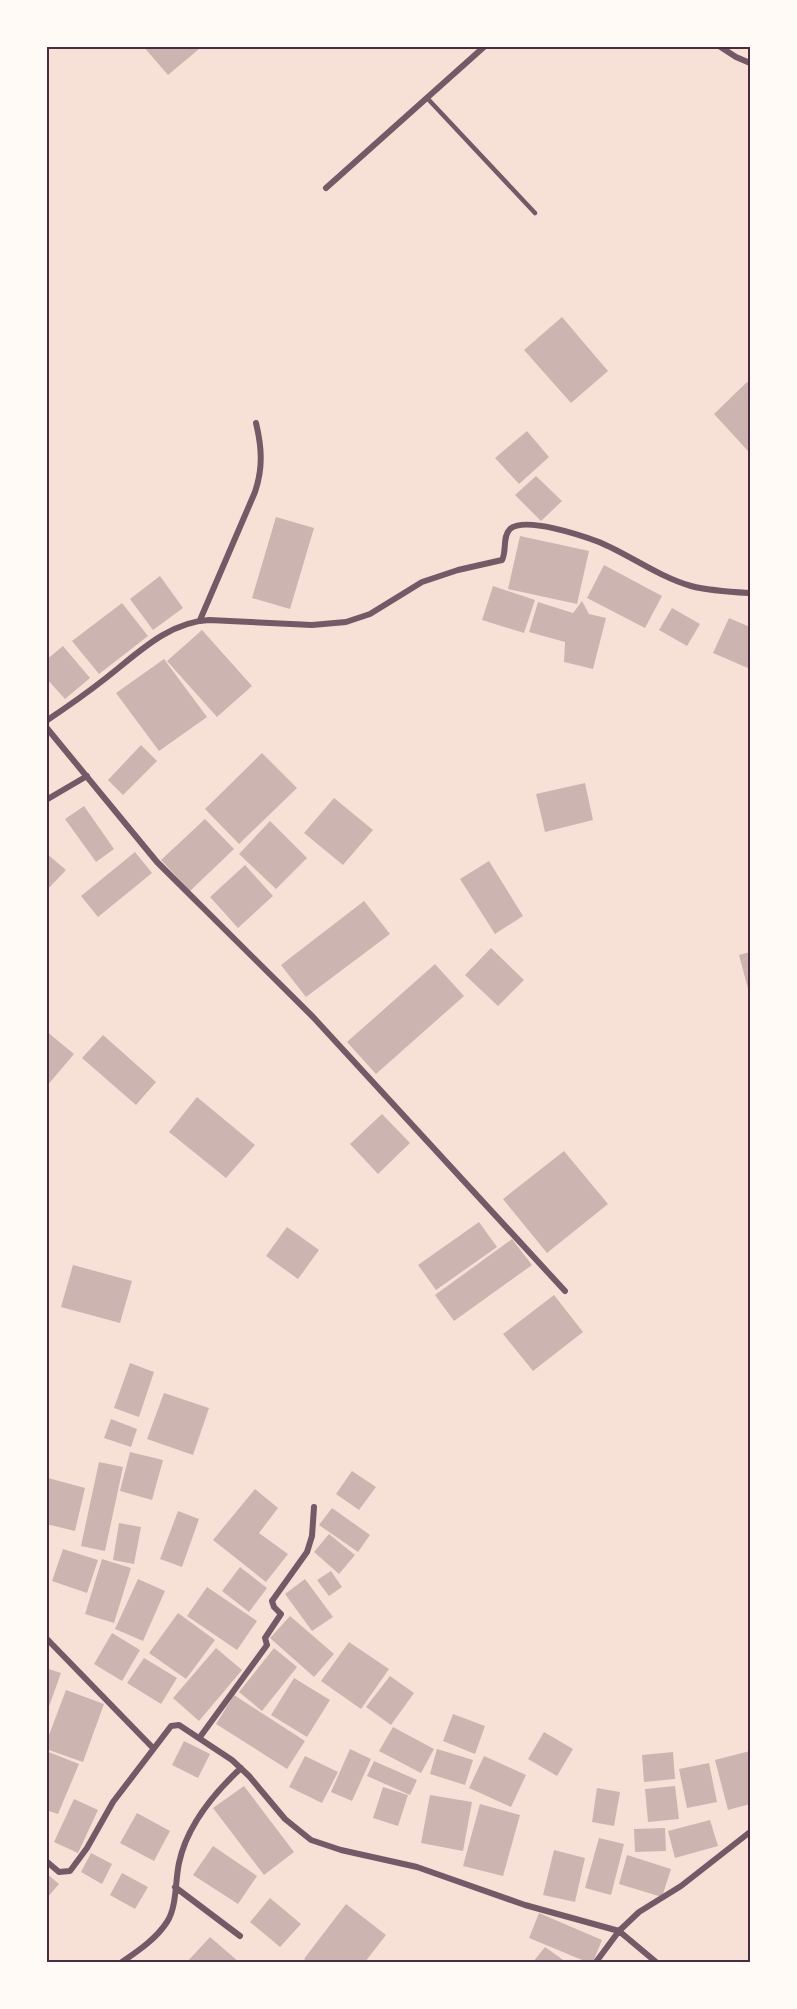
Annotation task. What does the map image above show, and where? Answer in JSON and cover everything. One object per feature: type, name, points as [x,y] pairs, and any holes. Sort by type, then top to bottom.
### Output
[{"type":"street","points":[[326,188],[485,46]]},
{"type":"street","points":[[719,46],[750,63]]},
{"type":"street","points":[[200,620],[260,476],[262,446],[256,423]]},
{"type":"street","points":[[46,721],[149,644],[177,627],[200,620],[327,625],[357,619],[422,582],[458,570],[502,560],[505,554],[506,536],[517,526],[546,527],[590,539],[691,586],[750,592]]},
{"type":"street","points":[[46,727],[157,862],[314,1017],[565,1291]]},
{"type":"street","points":[[46,800],[87,776]]},
{"type":"street","points":[[200,1737],[267,1645],[266,1635],[281,1614],[272,1601],[307,1552],[312,1536],[314,1507]]},
{"type":"street","points":[[46,1638],[153,1748]]},
{"type":"street","points":[[46,1861],[59,1872],[70,1871],[87,1848],[113,1802],[153,1748],[168,1730],[176,1725],[189,1729],[241,1768],[285,1819],[311,1840],[340,1850],[417,1867],[525,1905],[619,1932],[656,1962]]},
{"type":"street","points":[[122,1962],[153,1938],[168,1921],[179,1863],[195,1821],[211,1798],[241,1768]]},
{"type":"street","points":[[596,1962],[619,1932],[639,1912],[681,1886],[750,1832]]},
{"type":"street","points":[[176,1887],[240,1936]]},
{"type":"lane","points":[[428,99],[535,213]]},
{"type":"building","points":[[143,46],[197,46],[199,49],[168,75]]},
{"type":"building","points":[[562,317],[608,371],[571,403],[524,350]]},
{"type":"building","points":[[747,382],[750,386],[750,448],[748,451],[714,414]]},
{"type":"building","points":[[527,431],[549,457],[519,484],[495,458]]},
{"type":"building","points":[[536,476],[562,501],[541,521],[515,495]]},
{"type":"building","points":[[276,517],[314,528],[290,609],[252,598]]},
{"type":"building","points":[[520,536],[589,551],[577,604],[508,589]]},
{"type":"building","points":[[604,565],[662,596],[645,628],[587,598]]},
{"type":"building","points":[[160,576],[183,608],[153,630],[130,599]]},
{"type":"building","points":[[493,586],[535,600],[524,633],[482,620]]},
{"type":"building","points":[[582,601],[589,614],[606,618],[593,669],[564,662],[565,642],[529,632],[538,602],[573,613]]},
{"type":"building","points":[[122,603],[148,636],[99,674],[72,641]]},
{"type":"building","points":[[672,608],[700,624],[687,646],[659,630]]},
{"type":"building","points":[[729,618],[750,627],[750,669],[713,653]]},
{"type":"building","points":[[202,630],[252,686],[217,717],[167,661]]},
{"type":"building","points":[[63,646],[90,678],[65,699],[46,678],[46,660]]},
{"type":"building","points":[[164,659],[207,717],[159,751],[116,693]]},
{"type":"building","points":[[141,745],[157,761],[123,795],[108,780]]},
{"type":"building","points":[[262,753],[297,788],[239,844],[205,809]]},
{"type":"building","points":[[585,783],[593,820],[545,832],[536,794]]},
{"type":"building","points":[[334,798],[373,830],[343,865],[304,833]]},
{"type":"building","points":[[84,806],[114,849],[96,862],[65,819]]},
{"type":"building","points":[[205,819],[234,849],[190,891],[161,860]]},
{"type":"building","points":[[270,821],[307,858],[276,889],[239,854]]},
{"type":"building","points":[[135,852],[152,873],[98,917],[81,896]]},
{"type":"building","points":[[46,853],[66,870],[46,891]]},
{"type":"building","points":[[489,861],[523,916],[495,934],[460,879]]},
{"type":"building","points":[[245,865],[273,896],[238,928],[210,897]]},
{"type":"building","points":[[364,901],[390,934],[306,997],[281,965]]},
{"type":"building","points":[[491,948],[524,980],[498,1006],[465,975]]},
{"type":"building","points":[[750,952],[750,996],[739,955]]},
{"type":"building","points":[[435,964],[464,996],[376,1074],[347,1042]]},
{"type":"building","points":[[46,1031],[74,1054],[46,1087]]},
{"type":"building","points":[[103,1035],[156,1082],[136,1105],[82,1058]]},
{"type":"building","points":[[197,1097],[255,1145],[226,1178],[169,1132]]},
{"type":"building","points":[[382,1114],[410,1143],[378,1174],[350,1144]]},
{"type":"building","points":[[564,1151],[608,1204],[547,1253],[503,1199]]},
{"type":"building","points":[[479,1222],[497,1247],[436,1290],[418,1265]]},
{"type":"building","points":[[287,1227],[319,1250],[298,1279],[266,1256]]},
{"type":"building","points":[[512,1239],[532,1265],[454,1321],[435,1295]]},
{"type":"building","points":[[73,1265],[132,1281],[120,1323],[61,1307]]},
{"type":"building","points":[[554,1295],[583,1332],[533,1371],[503,1334]]},
{"type":"building","points":[[130,1363],[154,1372],[139,1417],[114,1408]]},
{"type":"building","points":[[164,1393],[209,1408],[193,1455],[147,1439]]},
{"type":"building","points":[[111,1419],[137,1429],[131,1447],[104,1438]]},
{"type":"building","points":[[130,1452],[163,1460],[152,1500],[120,1491]]},
{"type":"building","points":[[99,1462],[123,1467],[105,1551],[81,1546]]},
{"type":"building","points":[[352,1471],[376,1487],[359,1510],[336,1494]]},
{"type":"building","points":[[48,1478],[85,1488],[75,1531],[46,1524]]},
{"type":"building","points":[[255,1489],[278,1508],[259,1533],[288,1554],[266,1582],[213,1540]]},
{"type":"building","points":[[332,1508],[370,1535],[358,1552],[319,1525]]},
{"type":"building","points":[[178,1511],[199,1519],[182,1567],[160,1559]]},
{"type":"building","points":[[119,1523],[141,1527],[134,1564],[113,1560]]},
{"type":"building","points":[[329,1534],[355,1555],[339,1574],[314,1552]]},
{"type":"building","points":[[63,1549],[98,1560],[87,1593],[52,1581]]},
{"type":"building","points":[[102,1559],[131,1568],[114,1623],[85,1614]]},
{"type":"building","points":[[240,1567],[267,1588],[249,1612],[222,1591]]},
{"type":"building","points":[[331,1571],[342,1587],[329,1596],[317,1580]]},
{"type":"building","points":[[138,1579],[165,1591],[143,1641],[115,1629]]},
{"type":"building","points":[[305,1579],[333,1617],[312,1631],[285,1594]]},
{"type":"building","points":[[207,1587],[257,1621],[237,1650],[187,1616]]},
{"type":"building","points":[[178,1613],[215,1640],[186,1679],[149,1653]]},
{"type":"building","points":[[290,1616],[334,1654],[314,1677],[270,1638]]},
{"type":"building","points":[[112,1633],[140,1650],[122,1681],[94,1664]]},
{"type":"building","points":[[349,1642],[389,1669],[361,1709],[321,1681]]},
{"type":"building","points":[[216,1648],[242,1670],[199,1721],[173,1698]]},
{"type":"building","points":[[274,1648],[297,1667],[262,1711],[239,1692]]},
{"type":"building","points":[[144,1658],[177,1678],[161,1704],[127,1683]]},
{"type":"building","points":[[46,1668],[61,1673],[47,1712],[46,1712]]},
{"type":"building","points":[[390,1676],[414,1693],[391,1725],[366,1707]]},
{"type":"building","points":[[294,1678],[330,1700],[307,1737],[271,1715]]},
{"type":"building","points":[[66,1690],[104,1704],[83,1762],[46,1749],[46,1743]]},
{"type":"building","points":[[234,1695],[305,1741],[287,1769],[216,1724]]},
{"type":"building","points":[[453,1714],[485,1726],[475,1754],[443,1741]]},
{"type":"building","points":[[393,1727],[434,1749],[421,1773],[379,1751]]},
{"type":"building","points":[[544,1732],[573,1749],[557,1776],[528,1759]]},
{"type":"building","points":[[184,1741],[210,1754],[198,1778],[172,1765]]},
{"type":"building","points":[[350,1749],[371,1759],[352,1801],[331,1792]]},
{"type":"building","points":[[437,1749],[473,1760],[465,1785],[430,1774]]},
{"type":"building","points":[[46,1751],[79,1764],[58,1814],[46,1810]]},
{"type":"building","points":[[750,1751],[750,1804],[728,1810],[715,1760]]},
{"type":"building","points":[[673,1752],[675,1779],[644,1782],[642,1755]]},
{"type":"building","points":[[305,1756],[338,1772],[322,1803],[289,1787]]},
{"type":"building","points":[[484,1756],[526,1775],[511,1807],[469,1788]]},
{"type":"building","points":[[374,1761],[417,1780],[410,1795],[367,1776]]},
{"type":"building","points":[[709,1763],[717,1802],[687,1808],[679,1769]]},
{"type":"building","points":[[244,1786],[294,1852],[264,1875],[213,1808]]},
{"type":"building","points":[[675,1786],[679,1819],[648,1822],[645,1789]]},
{"type":"building","points":[[383,1787],[408,1795],[398,1826],[373,1818]]},
{"type":"building","points":[[597,1788],[620,1792],[614,1826],[592,1822]]},
{"type":"building","points":[[430,1795],[472,1802],[463,1851],[421,1843]]},
{"type":"building","points":[[74,1799],[98,1810],[78,1853],[54,1842]]},
{"type":"building","points":[[480,1804],[520,1815],[503,1876],[463,1866]]},
{"type":"building","points":[[137,1813],[170,1831],[154,1861],[120,1843]]},
{"type":"building","points":[[710,1820],[718,1846],[675,1858],[668,1831]]},
{"type":"building","points":[[665,1828],[666,1851],[635,1852],[634,1829]]},
{"type":"building","points":[[599,1838],[624,1844],[611,1895],[585,1888]]},
{"type":"building","points":[[213,1846],[257,1876],[238,1904],[193,1875]]},
{"type":"building","points":[[554,1850],[585,1858],[575,1902],[543,1895]]},
{"type":"building","points":[[91,1853],[112,1864],[102,1884],[81,1872]]},
{"type":"building","points":[[627,1855],[671,1869],[662,1897],[619,1884]]},
{"type":"building","points":[[46,1873],[59,1884],[46,1899]]},
{"type":"building","points":[[122,1873],[148,1887],[135,1909],[110,1895]]},
{"type":"building","points":[[270,1898],[301,1924],[280,1947],[250,1922]]},
{"type":"building","points":[[346,1904],[386,1935],[365,1962],[308,1962],[304,1959]]},
{"type":"building","points":[[539,1913],[602,1940],[593,1962],[587,1962],[529,1938]]},
{"type":"building","points":[[210,1937],[239,1962],[187,1962]]},
{"type":"building","points":[[545,1947],[566,1962],[533,1962]]}]
